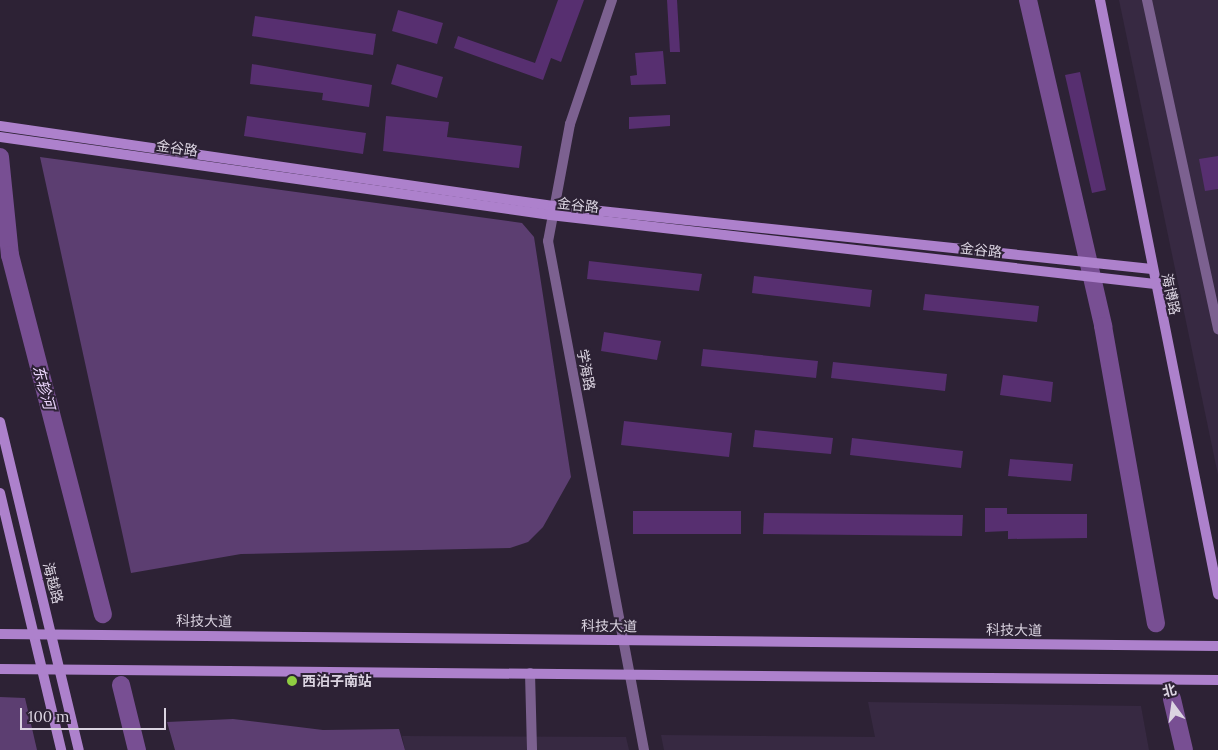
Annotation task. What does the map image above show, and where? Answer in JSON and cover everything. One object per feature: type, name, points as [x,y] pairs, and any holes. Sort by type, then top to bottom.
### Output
[{"type":"street","name":"学海路","points":[[612,0],[570,124],[552,210],[548,241],[644,750]]},
{"type":"street","name":"海博路","points":[[1100,0],[1218,594]]},
{"type":"street","points":[[1147,0],[1218,329]]},
{"type":"street","name":"金谷路","points":[[0,126],[552,210],[1152,269]]},
{"type":"street","name":"金谷路","points":[[0,137],[552,210],[1155,284]]},
{"type":"street","name":"海越路","points":[[0,422],[52,633],[78,750]]},
{"type":"street","points":[[0,493],[35,633],[61,750]]},
{"type":"street","name":"科技大道","points":[[0,634],[52,633],[1218,646]]},
{"type":"street","points":[[0,669],[1218,680]]},
{"type":"street","points":[[530,674],[532,750]]},
{"type":"shaded area","points":[[1119,0],[1218,0],[1218,475]]},
{"type":"shaded area","points":[[40,157],[522,223],[534,237],[571,477],[543,527],[528,542],[510,548],[241,554],[131,573]]},
{"type":"shaded area","points":[[0,697],[25,698],[37,750],[0,750]]},
{"type":"shaded area","points":[[868,702],[1141,706],[1149,750],[664,750],[661,735],[875,737]]},
{"type":"shaded area","points":[[233,719],[323,730],[399,729],[405,750],[175,750],[167,722]]},
{"type":"shaded area","points":[[402,736],[626,737],[629,750],[405,750]]},
{"type":"building","points":[[558,0],[584,0],[561,62],[551,58],[543,80],[454,48],[458,36],[535,63]]},
{"type":"building","points":[[667,0],[677,0],[680,52],[670,52]]},
{"type":"building","points":[[398,10],[443,23],[437,44],[392,31]]},
{"type":"building","points":[[255,16],[376,34],[373,55],[252,36]]},
{"type":"building","points":[[663,51],[666,84],[631,85],[630,76],[637,75],[635,53]]},
{"type":"building","points":[[252,64],[372,85],[369,107],[322,100],[323,93],[250,84]]},
{"type":"building","points":[[397,64],[443,77],[437,98],[391,84]]},
{"type":"building","points":[[1080,72],[1106,190],[1092,193],[1065,75]]},
{"type":"building","points":[[670,115],[670,126],[629,129],[629,117]]},
{"type":"building","points":[[247,116],[366,133],[363,154],[244,136]]},
{"type":"building","points":[[386,116],[449,122],[447,137],[522,146],[519,168],[383,151]]},
{"type":"building","points":[[1218,156],[1218,189],[1205,191],[1199,159]]},
{"type":"building","points":[[589,261],[702,274],[699,291],[587,279]]},
{"type":"building","points":[[754,276],[872,290],[870,307],[752,293]]},
{"type":"building","points":[[925,294],[1039,306],[1037,322],[923,310]]},
{"type":"building","points":[[604,332],[661,341],[657,360],[601,351]]},
{"type":"building","points":[[703,349],[818,361],[816,378],[701,366]]},
{"type":"building","points":[[833,362],[947,374],[945,391],[831,378]]},
{"type":"building","points":[[1003,375],[1053,382],[1051,402],[1000,395]]},
{"type":"building","points":[[624,421],[732,433],[729,457],[621,445]]},
{"type":"building","points":[[755,430],[833,438],[831,454],[753,447]]},
{"type":"building","points":[[852,438],[963,451],[961,468],[850,455]]},
{"type":"building","points":[[1010,459],[1073,464],[1071,481],[1008,476]]},
{"type":"building","points":[[985,508],[1007,508],[1007,514],[1087,514],[1087,538],[1008,539],[1008,531],[985,532]]},
{"type":"building","points":[[633,511],[741,511],[741,534],[633,534]]},
{"type":"building","points":[[764,513],[963,515],[962,536],[763,534]]},
{"type":"waterway","points":[[1028,0],[1103,326],[1156,623]]},
{"type":"waterway","name":"东轸河","points":[[0,157],[10,255],[103,614]]},
{"type":"waterway","name":"东轸河","points":[[121,685],[137,750]]},
{"type":"waterway","points":[[1172,699],[1184,750]]},
{"type":"place","name":"西泊子南站","points":[[292,681]]}]
